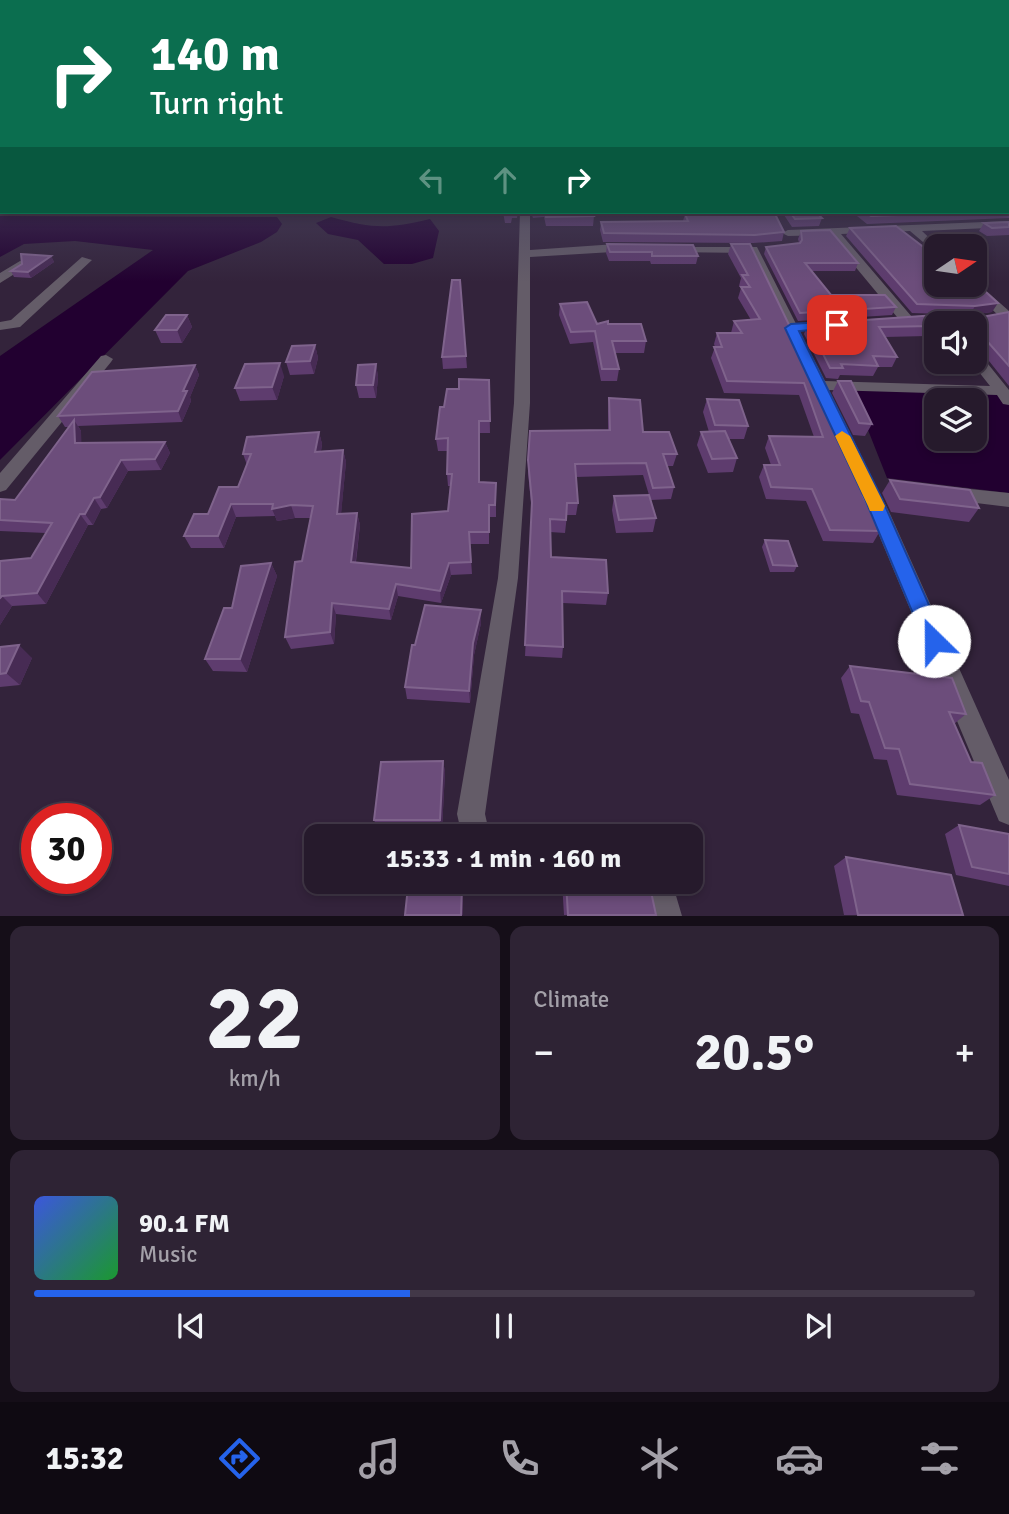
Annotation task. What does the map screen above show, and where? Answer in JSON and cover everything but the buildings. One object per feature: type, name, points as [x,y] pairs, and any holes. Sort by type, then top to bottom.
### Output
[{"type":"street","points":[[473,824],[471,814],[508,578],[522,403],[525,214]]},
{"type":"street","points":[[914,214],[932,228]]},
{"type":"street","points":[[981,214],[1009,234]]},
{"type":"street","points":[[793,246],[785,229],[832,231],[1009,224]]},
{"type":"street","points":[[913,228],[924,239]]},
{"type":"street","points":[[832,231],[907,320]]},
{"type":"street","points":[[525,254],[569,252],[590,247],[707,250],[760,248],[797,327],[818,385],[865,482],[1009,811]]},
{"type":"street","points":[[0,326],[15,324],[86,260]]},
{"type":"street","points":[[0,279],[20,265]]},
{"type":"street","points":[[987,297],[1008,316]]},
{"type":"street","points":[[987,320],[1008,316]]},
{"type":"street","points":[[0,485],[106,359]]},
{"type":"street","points":[[987,373],[1005,395]]},
{"type":"street","points":[[818,385],[1005,395]]},
{"type":"street","points":[[865,482],[892,486]]},
{"type":"street","points":[[932,491],[1009,500]]},
{"type":"street","points":[[661,894],[667,915]]},
{"type":"shaded area","points":[[0,216],[277,217],[282,224],[277,232],[261,242],[188,271],[0,460],[0,356],[153,250],[75,241],[24,244],[0,257]]},
{"type":"shaded area","points":[[331,217],[380,226],[430,219],[439,231],[433,258],[412,264],[384,264],[358,240],[328,234],[316,223]]},
{"type":"shaded area","points":[[851,387],[924,389],[924,451],[987,451],[987,391],[1003,392],[1009,400],[1009,493],[887,478]]},
{"type":"slow traffic","points":[[842,436],[877,506]]},
{"type":"route","points":[[837,325],[791,328],[873,499],[934,641]]}]
